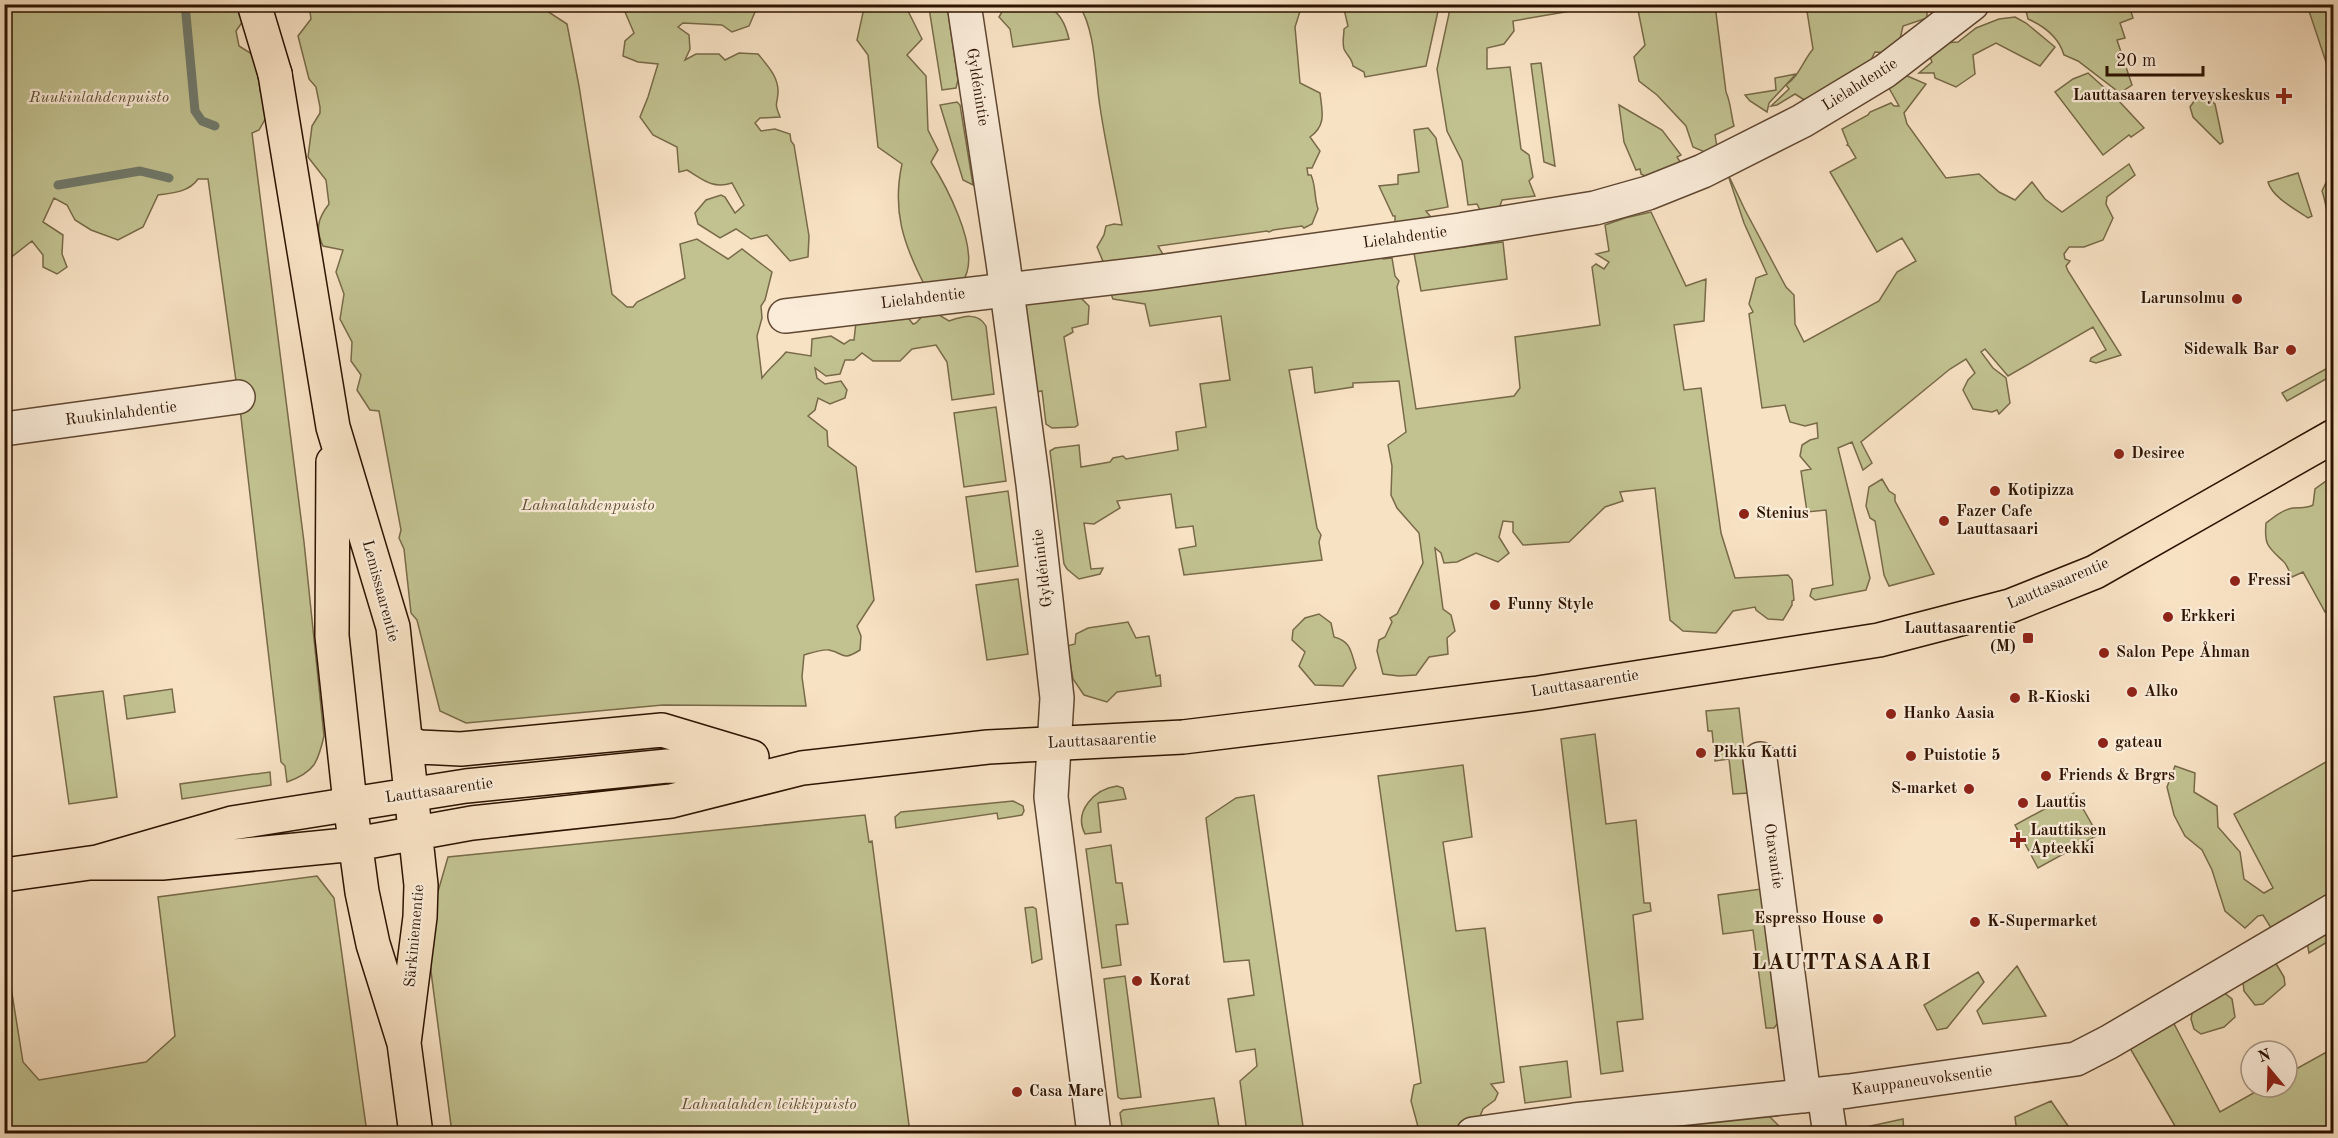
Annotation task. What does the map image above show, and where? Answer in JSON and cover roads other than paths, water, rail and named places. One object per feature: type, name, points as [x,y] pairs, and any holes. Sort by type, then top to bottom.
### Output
[{"type":"main road","points":[[254,4],[275,74]]},
{"type":"main road","points":[[267,4],[275,74]]},
{"type":"main road","points":[[275,74],[278,4]]},
{"type":"main road","name":"Lemissaarentie","points":[[275,74],[333,427],[393,627],[412,794]]},
{"type":"main road","name":"Lemissaarentie","points":[[333,427],[332,636],[350,803]]},
{"type":"main road","name":"Lauttasaarentie","points":[[4,875],[93,863],[162,863],[356,844],[472,823],[671,801],[791,770],[988,747],[1182,737],[1274,726],[1538,693],[1879,639],[2010,606],[2095,572],[2334,436]]},
{"type":"main road","name":"Lauttasaarentie","points":[[406,742],[420,747],[461,749],[662,730],[791,770]]},
{"type":"main road","name":"Lauttasaarentie","points":[[93,863],[232,823],[466,786],[667,766],[791,770]]},
{"type":"main road","name":"Särkiniementie","points":[[404,1042],[420,917],[421,885],[412,794]]},
{"type":"main road","name":"Särkiniementie","points":[[350,803],[362,892],[373,944],[404,1042],[417,1134]]},
{"type":"street","name":"Gyldénintie","points":[[964,4],[1032,473],[1058,698],[1052,797],[1094,1134]]},
{"type":"street","name":"Lielahdentie","points":[[785,316],[1152,273],[1460,230],[1595,208],[1638,196],[1703,171],[1803,121],[1885,71],[1972,4]]},
{"type":"street","name":"Ruukinlahdentie","points":[[4,429],[238,398]]},
{"type":"street","name":"Otavantie","points":[[1760,759],[1814,1095],[1830,1134]]},
{"type":"street","name":"Kauppaneuvoksentie","points":[[1473,1134],[1574,1120],[1814,1095],[2076,1059],[2334,910]]},
{"type":"waterway","points":[[185,4],[195,111],[202,121],[215,126]]},
{"type":"waterway","points":[[58,185],[140,171],[169,178]]},
{"type":"place","name":"Lauttasaaren terveyskeskus","points":[[2284,96]]},
{"type":"place","name":"Larunsolmu","points":[[2237,299]]},
{"type":"place","name":"Sidewalk Bar","points":[[2291,350]]},
{"type":"place","name":"Desiree","points":[[2119,454]]},
{"type":"place","name":"Kotipizza","points":[[1995,491]]},
{"type":"place","name":"Stenius","points":[[1744,514]]},
{"type":"place","name":"Fazer Cafe Lauttasaari","points":[[1944,521]]},
{"type":"place","name":"Fressi","points":[[2235,581]]},
{"type":"place","name":"Funny Style","points":[[1495,605]]},
{"type":"place","name":"Erkkeri","points":[[2168,617]]},
{"type":"place","name":"Lauttasaarentie (M)","points":[[2028,638]]},
{"type":"place","name":"Salon Pepe Åhman","points":[[2104,653]]},
{"type":"place","name":"Alko","points":[[2132,692]]},
{"type":"place","name":"R-Kioski","points":[[2015,698]]},
{"type":"place","name":"Hanko Aasia","points":[[1891,714]]},
{"type":"place","name":"gateau","points":[[2103,743]]},
{"type":"place","name":"Pikku Katti","points":[[1701,753]]},
{"type":"place","name":"Puistotie 5","points":[[1911,756]]},
{"type":"place","name":"Friends & Brgrs","points":[[2046,776]]},
{"type":"place","name":"S-market","points":[[1969,789]]},
{"type":"place","name":"Lauttis","points":[[2023,803]]},
{"type":"place","name":"Lauttiksen Apteekki","points":[[2018,840]]},
{"type":"place","name":"Espresso House","points":[[1878,919]]},
{"type":"place","name":"K-Supermarket","points":[[1975,922]]},
{"type":"place","name":"Korat","points":[[1137,981]]},
{"type":"place","name":"Casa Mare","points":[[1017,1092]]},
{"type":"district","name":"LAUTTASAARI","points":[[1842,963]]},
{"type":"park label","name":"Ruukinlahdenpuisto","points":[[99,98]]},
{"type":"park label","name":"Lahnalahdenpuisto","points":[[588,506]]},
{"type":"park label","name":"Lahnalahden leikkipuisto","points":[[769,1105]]}]
